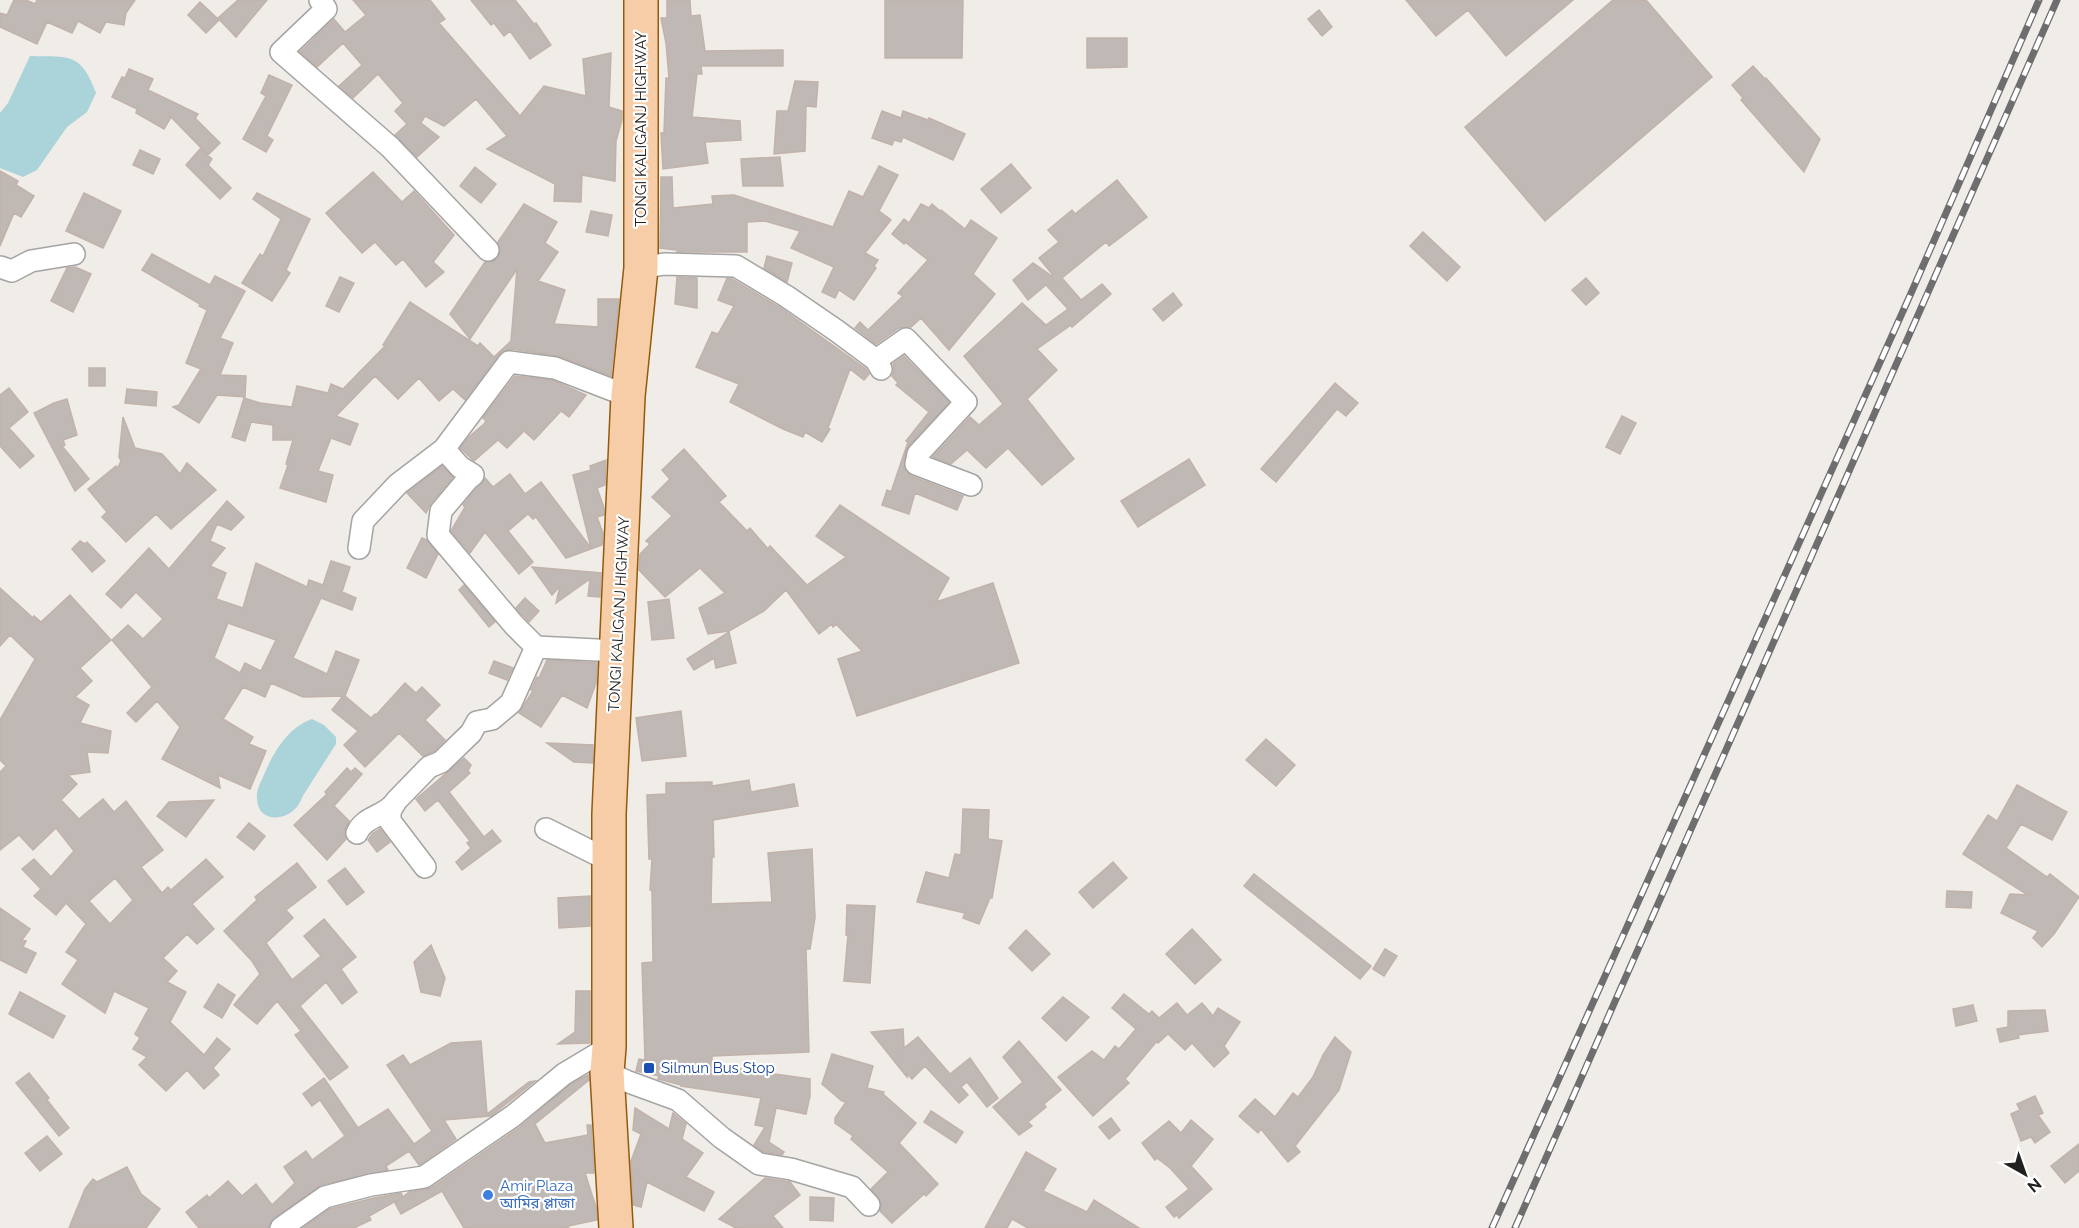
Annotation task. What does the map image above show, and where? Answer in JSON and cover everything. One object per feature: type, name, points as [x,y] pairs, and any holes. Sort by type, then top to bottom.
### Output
[{"type":"main road","name":"TONGI KALIGANJ HIGHWAY","points":[[616,1228],[608,1059],[609,814],[628,396],[641,268],[641,0]]},
{"type":"street","points":[[320,0],[326,9],[281,52],[390,147],[488,250]]},
{"type":"street","points":[[0,267],[12,271],[31,261],[74,254]]},
{"type":"street","points":[[641,268],[664,264],[736,266],[786,296],[879,364],[906,339],[966,402],[918,454],[916,464],[971,486]]},
{"type":"street","points":[[359,548],[363,521],[398,484],[444,449],[509,362],[555,368],[628,396]]},
{"type":"street","points":[[444,449],[460,467],[473,475],[441,511],[438,535],[514,625],[536,647],[617,651]]},
{"type":"street","points":[[357,832],[366,820],[392,807],[429,767],[441,762],[471,733],[477,722],[492,719],[511,703],[536,647]]},
{"type":"street","points":[[396,801],[390,811],[390,820],[425,867]]},
{"type":"street","points":[[546,829],[609,861]]},
{"type":"street","points":[[281,1228],[325,1197],[371,1185],[424,1177],[513,1116],[564,1074],[608,1059],[626,1081],[678,1100],[759,1164],[791,1169],[852,1187],[869,1205]]},
{"type":"water","points":[[30,56],[55,56],[72,60],[85,70],[96,93],[87,112],[67,127],[37,170],[23,177],[0,168],[0,113],[8,103]]},
{"type":"water","points":[[312,719],[324,725],[336,737],[336,744],[297,807],[292,812],[279,817],[267,816],[258,807],[257,796],[267,768],[276,750],[288,735],[295,728]]},
{"type":"building","points":[[14,0],[26,0],[35,4],[37,0],[135,0],[126,13],[124,25],[106,22],[100,33],[78,21],[72,33],[47,22],[37,44],[0,27],[0,13],[7,15]]},
{"type":"building","points":[[238,0],[267,0],[236,37],[218,18]]},
{"type":"building","points":[[353,0],[430,0],[445,19],[439,23],[520,116],[544,86],[586,96],[583,59],[611,53],[609,107],[622,111],[616,141],[615,181],[582,175],[581,202],[554,201],[555,184],[487,149],[507,136],[476,99],[444,126],[425,116],[421,123],[439,137],[417,157],[395,135],[407,124],[395,111],[403,103],[378,74],[353,98],[339,86],[362,65],[343,43],[317,67],[300,52],[334,19],[345,32],[366,15]]},
{"type":"building","points":[[471,0],[515,0],[534,24],[536,23],[551,45],[530,59],[510,31],[504,36],[494,23],[491,25]]},
{"type":"building","points":[[667,0],[690,0],[691,16],[700,15],[705,51],[783,50],[783,66],[701,66],[702,74],[697,74],[692,117],[740,121],[741,140],[705,142],[708,163],[663,169],[661,133],[664,133],[666,78],[669,78],[661,18],[667,18]]},
{"type":"building","points":[[885,0],[963,0],[962,58],[885,58]]},
{"type":"building","points":[[1406,0],[1573,0],[1506,56],[1468,10],[1436,36]]},
{"type":"building","points":[[1613,0],[1646,0],[1712,77],[1545,221],[1465,127]]},
{"type":"building","points":[[200,2],[219,20],[206,33],[188,15]]},
{"type":"building","points":[[1319,10],[1332,27],[1322,36],[1308,19]]},
{"type":"building","points":[[1087,38],[1127,38],[1127,67],[1087,68]]},
{"type":"building","points":[[1753,66],[1820,139],[1804,172],[1741,100],[1743,98],[1732,85]]},
{"type":"building","points":[[129,69],[153,79],[148,90],[198,114],[195,118],[220,143],[208,155],[171,117],[164,129],[136,113],[137,109],[112,97],[122,77],[125,78]]},
{"type":"building","points":[[269,75],[292,85],[267,136],[273,140],[266,152],[243,139],[266,96],[261,93]]},
{"type":"building","points":[[795,81],[818,82],[816,107],[806,106],[805,151],[774,154],[777,111],[788,111]]},
{"type":"building","points":[[882,111],[901,118],[903,111],[928,120],[929,118],[965,134],[953,160],[903,137],[901,142],[894,140],[892,145],[872,138]]},
{"type":"building","points":[[200,149],[212,159],[208,165],[231,188],[220,199],[186,165]]},
{"type":"building","points":[[140,150],[160,159],[153,174],[133,165]]},
{"type":"building","points":[[780,157],[783,186],[743,186],[741,159]]},
{"type":"building","points":[[1011,164],[1031,188],[1001,213],[981,189]]},
{"type":"building","points":[[879,166],[898,175],[879,211],[891,220],[865,253],[878,260],[874,266],[876,268],[854,300],[839,290],[835,298],[822,292],[834,267],[791,248],[800,231],[765,221],[747,222],[747,252],[677,252],[677,250],[660,248],[661,177],[672,177],[673,208],[713,204],[712,196],[734,195],[833,227],[849,191],[863,197]]},
{"type":"building","points":[[475,167],[496,184],[481,203],[460,186]]},
{"type":"building","points":[[0,171],[18,181],[16,185],[34,196],[21,217],[14,213],[0,246]]},
{"type":"building","points":[[373,172],[402,202],[414,191],[454,235],[433,262],[444,272],[426,287],[403,259],[396,265],[375,242],[362,253],[326,213]]},
{"type":"building","points":[[1117,180],[1147,217],[1109,246],[1106,242],[1062,278],[1081,300],[1102,284],[1111,294],[1072,327],[1071,325],[1037,349],[1057,370],[1027,399],[1074,459],[1042,485],[1008,448],[986,468],[967,450],[951,464],[933,457],[970,417],[979,425],[1003,404],[964,356],[1022,303],[1046,325],[1068,309],[1046,285],[1028,300],[1013,280],[1033,263],[1052,276],[1039,258],[1059,242],[1048,230],[1072,210],[1075,214]]},
{"type":"building","points":[[84,193],[121,211],[103,248],[66,231]]},
{"type":"building","points":[[257,193],[310,219],[286,270],[290,273],[272,301],[242,283],[260,254],[263,256],[281,219],[253,199]]},
{"type":"building","points":[[524,204],[557,222],[545,243],[558,252],[538,281],[565,290],[554,324],[598,327],[598,299],[619,299],[611,376],[559,356],[511,349],[499,354],[465,400],[453,389],[439,401],[419,378],[398,399],[375,376],[336,416],[358,424],[350,445],[331,438],[318,471],[333,475],[326,502],[280,488],[293,440],[273,440],[273,425],[251,422],[245,441],[232,437],[244,398],[260,403],[292,407],[297,386],[328,393],[331,384],[343,389],[385,346],[383,345],[410,302],[478,346],[480,343],[494,357],[511,341],[517,269],[470,339],[450,314],[485,262],[497,259],[500,253],[498,242]]},
{"type":"building","points":[[921,204],[929,208],[932,204],[965,229],[971,220],[997,238],[973,274],[995,294],[949,350],[921,318],[911,327],[899,328],[876,344],[855,328],[860,322],[868,330],[903,296],[898,293],[928,260],[892,234],[904,219],[909,223]]},
{"type":"building","points":[[591,211],[612,215],[608,236],[586,232]]},
{"type":"building","points":[[1423,232],[1460,267],[1447,281],[1410,246]]},
{"type":"building","points":[[152,254],[210,285],[215,276],[245,291],[220,338],[233,343],[220,375],[246,376],[245,397],[217,395],[199,423],[173,407],[179,405],[201,369],[186,363],[207,310],[142,270]]},
{"type":"building","points":[[767,256],[792,263],[787,282],[764,268]]},
{"type":"building","points":[[75,267],[91,274],[73,312],[51,301],[67,268]]},
{"type":"building","points":[[340,277],[354,283],[339,312],[326,306]]},
{"type":"building","points":[[677,277],[697,278],[697,308],[675,304]]},
{"type":"building","points":[[727,278],[779,307],[866,369],[869,374],[864,380],[850,369],[828,428],[830,429],[822,442],[805,432],[803,437],[783,429],[730,402],[739,384],[696,367],[712,332],[718,334],[734,306],[718,300]]},
{"type":"building","points":[[1586,278],[1599,293],[1586,305],[1572,290]]},
{"type":"building","points":[[1173,293],[1182,305],[1163,321],[1153,309]]},
{"type":"building","points":[[904,356],[949,402],[909,445],[904,468],[911,476],[963,496],[957,510],[915,493],[909,514],[882,505],[887,490],[891,492],[908,442],[906,441],[929,412],[896,385],[898,383],[892,376],[893,364]]},
{"type":"building","points":[[89,368],[105,368],[105,386],[89,386]]},
{"type":"building","points":[[515,376],[552,380],[586,395],[569,417],[561,411],[534,440],[524,431],[507,448],[498,440],[474,461],[460,448],[484,424],[486,421],[483,418]]},
{"type":"building","points":[[1335,383],[1358,403],[1346,416],[1337,409],[1276,482],[1261,469]]},
{"type":"building","points":[[9,388],[28,412],[9,428],[34,456],[20,468],[0,446],[0,395]]},
{"type":"building","points":[[127,389],[157,392],[156,406],[125,403]]},
{"type":"building","points":[[67,399],[77,435],[63,440],[65,445],[62,446],[89,479],[75,491],[34,413]]},
{"type":"building","points":[[1622,416],[1636,423],[1620,454],[1606,447]]},
{"type":"building","points":[[123,417],[135,448],[162,454],[180,474],[187,463],[216,490],[171,529],[156,514],[126,542],[102,517],[107,512],[88,489],[116,466],[117,469],[121,461],[119,457]]},
{"type":"building","points":[[684,449],[726,496],[719,502],[747,531],[750,528],[768,549],[770,546],[807,585],[846,557],[816,536],[840,505],[949,578],[936,602],[993,583],[1019,663],[857,716],[838,659],[862,651],[836,624],[833,627],[832,624],[819,634],[786,590],[764,611],[729,631],[708,634],[699,608],[725,593],[700,568],[665,597],[639,570],[640,554],[650,544],[646,541],[672,516],[652,497],[670,479],[662,470]]},
{"type":"building","points":[[1189,459],[1205,485],[1138,527],[1121,501]]},
{"type":"building","points":[[606,460],[605,485],[597,488],[604,508],[604,515],[597,517],[603,533],[602,545],[566,558],[536,517],[533,519],[528,514],[508,531],[533,562],[519,574],[485,532],[470,553],[451,531],[465,507],[463,505],[485,478],[493,487],[510,474],[525,494],[541,482],[591,548],[573,475],[591,470],[590,466]]},
{"type":"building","points":[[442,466],[453,477],[431,503],[426,513],[407,493]]},
{"type":"building","points":[[227,501],[244,517],[231,530],[217,524],[210,541],[225,548],[210,566],[226,573],[216,599],[243,608],[256,563],[307,587],[309,580],[323,585],[331,561],[350,567],[342,592],[356,598],[352,610],[321,598],[293,658],[327,674],[336,651],[359,660],[345,696],[371,718],[405,683],[416,693],[422,687],[440,705],[425,720],[445,740],[434,751],[423,756],[399,733],[365,767],[344,745],[358,731],[332,710],[343,696],[303,697],[271,683],[265,697],[243,687],[223,719],[253,737],[249,744],[266,751],[250,789],[218,775],[220,788],[162,759],[180,727],[157,701],[136,722],[127,713],[152,687],[112,640],[128,625],[143,639],[163,619],[136,592],[121,608],[106,594],[149,548],[169,569]],"holes":[[[228,623],[276,640],[261,671],[245,663],[240,673],[214,658]]]},
{"type":"building","points":[[422,538],[427,540],[438,554],[426,578],[407,568]]},
{"type":"building","points":[[80,541],[85,544],[87,542],[105,561],[92,572],[72,549]]},
{"type":"building","points":[[532,567],[601,573],[600,597],[588,596],[590,579],[556,603],[560,586],[552,595]]},
{"type":"building","points":[[464,585],[495,622],[489,627],[459,590]]},
{"type":"building","points":[[0,588],[33,618],[34,616],[41,622],[70,595],[111,640],[80,668],[92,681],[75,697],[89,705],[80,723],[111,731],[108,753],[87,752],[90,772],[68,775],[77,784],[61,800],[79,819],[103,799],[114,812],[126,801],[163,850],[141,867],[162,893],[168,887],[171,890],[206,859],[223,877],[192,904],[214,929],[197,944],[187,934],[163,958],[177,971],[167,982],[186,992],[170,1022],[204,1055],[217,1038],[230,1049],[213,1068],[219,1075],[204,1089],[187,1070],[166,1091],[139,1065],[147,1057],[133,1049],[140,1038],[135,1034],[149,1008],[114,991],[105,1013],[62,984],[78,960],[66,952],[86,924],[66,903],[56,915],[34,896],[41,889],[22,869],[34,859],[51,877],[74,851],[56,828],[33,850],[19,835],[0,850],[0,772],[6,766],[0,760],[0,720],[35,659],[10,635],[0,646]],"holes":[[[115,878],[133,900],[110,924],[89,901]]]},
{"type":"building","points":[[525,598],[539,611],[529,622],[516,608]]},
{"type":"building","points":[[669,599],[674,638],[652,640],[648,602]]},
{"type":"building","points":[[729,632],[736,663],[716,668],[714,658],[694,670],[687,659]]},
{"type":"building","points":[[547,660],[597,663],[596,683],[587,708],[562,695],[541,727],[519,713],[533,691],[531,690]]},
{"type":"building","points":[[494,661],[513,668],[507,680],[489,673]]},
{"type":"building","points":[[681,711],[686,756],[642,761],[636,718]]},
{"type":"building","points":[[1266,739],[1295,765],[1276,786],[1246,760]]},
{"type":"building","points":[[547,743],[593,745],[593,763],[574,762]]},
{"type":"building","points":[[464,758],[471,765],[468,771],[470,773],[449,792],[484,837],[492,830],[501,841],[462,870],[456,862],[471,848],[467,843],[470,841],[438,800],[425,811],[416,799]]},
{"type":"building","points":[[347,768],[351,772],[355,768],[362,774],[334,806],[349,821],[344,832],[346,839],[327,860],[294,825],[327,794],[325,792]]},
{"type":"building","points":[[749,780],[751,792],[794,784],[798,806],[713,820],[714,857],[712,857],[711,904],[772,902],[768,853],[812,849],[815,918],[810,949],[806,949],[809,1052],[712,1056],[712,1065],[810,1079],[810,1096],[806,1114],[776,1108],[769,1142],[784,1152],[782,1155],[764,1152],[754,1145],[765,1127],[755,1125],[761,1098],[681,1086],[658,1079],[659,1076],[636,1071],[639,1059],[645,1060],[642,963],[653,962],[652,890],[650,890],[652,859],[649,859],[647,795],[666,794],[666,783],[712,782],[712,786]]},
{"type":"building","points":[[2017,785],[2067,812],[2052,840],[2021,824],[2006,848],[2047,877],[2050,874],[2079,897],[2054,934],[2042,947],[2033,938],[2038,931],[2001,913],[2010,894],[2028,895],[1963,854],[1988,815],[1997,821]]},
{"type":"building","points":[[214,800],[186,837],[157,816],[169,802]]},
{"type":"building","points":[[963,809],[989,810],[988,839],[1002,841],[992,898],[979,924],[963,918],[965,913],[917,902],[926,872],[949,878],[955,854],[961,855]]},
{"type":"building","points":[[249,823],[265,836],[254,850],[237,837]]},
{"type":"building","points":[[380,829],[390,842],[377,852],[368,840]]},
{"type":"building","points":[[1113,862],[1127,878],[1093,908],[1079,892]]},
{"type":"building","points":[[297,863],[316,887],[286,910],[293,918],[266,943],[292,980],[321,956],[304,936],[324,919],[356,957],[341,969],[357,992],[342,1004],[326,982],[300,1006],[348,1067],[330,1080],[295,1035],[301,1031],[277,1001],[257,1024],[234,1005],[260,974],[252,961],[224,931],[257,900],[255,897]]},
{"type":"building","points":[[345,868],[364,892],[347,905],[328,881]]},
{"type":"building","points":[[1254,874],[1371,966],[1360,979],[1244,886]]},
{"type":"building","points":[[1947,891],[1972,892],[1971,908],[1946,907]]},
{"type":"building","points":[[590,896],[590,926],[559,928],[558,898]]},
{"type":"building","points":[[847,905],[875,906],[870,983],[844,981],[848,935],[846,935]]},
{"type":"building","points":[[0,908],[30,929],[22,940],[26,941],[23,947],[36,953],[26,973],[0,960]]},
{"type":"building","points":[[1192,929],[1221,960],[1195,984],[1166,954]]},
{"type":"building","points":[[1026,930],[1050,954],[1032,971],[1009,948]]},
{"type":"building","points":[[431,945],[445,978],[440,996],[421,992],[414,962]]},
{"type":"building","points":[[1385,949],[1397,956],[1384,976],[1373,969]]},
{"type":"building","points":[[218,984],[235,995],[222,1018],[204,1007]]},
{"type":"building","points":[[576,991],[590,991],[590,1043],[558,1044],[575,1032]]},
{"type":"building","points":[[20,992],[65,1016],[53,1038],[9,1014]]},
{"type":"building","points":[[1124,994],[1149,1014],[1152,1011],[1159,1018],[1177,1003],[1187,1015],[1202,1003],[1213,1016],[1218,1008],[1240,1022],[1224,1046],[1229,1053],[1214,1067],[1192,1043],[1185,1050],[1168,1034],[1158,1043],[1157,1041],[1125,1079],[1129,1083],[1093,1116],[1058,1077],[1092,1051],[1104,1060],[1115,1046],[1119,1049],[1136,1029],[1112,1008]]},
{"type":"building","points":[[1063,997],[1089,1017],[1066,1041],[1042,1018]]},
{"type":"building","points":[[1973,1005],[1977,1021],[1956,1026],[1953,1009]]},
{"type":"building","points":[[2045,1010],[2048,1031],[2018,1035],[2019,1038],[2000,1042],[1997,1029],[2008,1027],[2008,1011]]},
{"type":"building","points":[[903,1029],[904,1048],[918,1037],[950,1074],[970,1058],[998,1098],[987,1107],[967,1082],[961,1087],[968,1095],[959,1103],[925,1066],[912,1079],[907,1074],[907,1077],[871,1032]]},
{"type":"building","points":[[1335,1037],[1351,1052],[1339,1090],[1295,1146],[1300,1152],[1288,1162],[1261,1129],[1258,1133],[1239,1116],[1255,1099],[1275,1117],[1293,1093],[1298,1097],[1313,1077],[1323,1055]]},
{"type":"building","points":[[481,1041],[487,1114],[529,1082],[535,1081],[491,1116],[444,1120],[456,1139],[419,1165],[409,1151],[386,1166],[388,1170],[321,1185],[274,1218],[268,1228],[199,1228],[186,1212],[207,1195],[209,1198],[228,1181],[242,1196],[256,1184],[272,1205],[295,1183],[284,1167],[306,1151],[312,1160],[345,1136],[320,1100],[312,1106],[303,1094],[324,1078],[358,1128],[388,1109],[414,1144],[432,1131],[387,1065],[403,1055],[410,1065],[451,1043]]},
{"type":"building","points":[[1019,1041],[1061,1090],[1028,1122],[1032,1126],[1019,1135],[993,1107],[1023,1082],[1003,1057]]},
{"type":"building","points":[[832,1054],[873,1066],[867,1088],[884,1092],[883,1094],[916,1123],[899,1143],[938,1184],[892,1223],[880,1211],[881,1202],[871,1189],[888,1172],[851,1139],[853,1136],[835,1123],[835,1118],[846,1102],[822,1084]]},
{"type":"building","points":[[29,1073],[69,1128],[59,1136],[16,1083]]},
{"type":"building","points":[[588,1075],[589,1080],[535,1124],[545,1143],[588,1135],[587,1125],[591,1125],[594,1173],[585,1173],[596,1207],[597,1220],[568,1226],[569,1228],[464,1228],[442,1191],[401,1214],[395,1203],[401,1198],[369,1216],[371,1220],[354,1228],[303,1228],[330,1209],[401,1193],[403,1197],[409,1192],[431,1188],[520,1127],[571,1084]]},
{"type":"building","points":[[2035,1096],[2043,1113],[2038,1115],[2050,1132],[2035,1143],[2031,1137],[2021,1141],[2011,1114],[2020,1110],[2017,1104]]},
{"type":"building","points":[[635,1108],[669,1129],[673,1113],[686,1124],[682,1139],[703,1153],[686,1177],[714,1192],[704,1211],[647,1182],[641,1207],[633,1205],[631,1161],[641,1134],[633,1130]]},
{"type":"building","points":[[931,1111],[963,1132],[956,1143],[924,1122]]},
{"type":"building","points":[[1111,1118],[1120,1130],[1109,1139],[1099,1127]]},
{"type":"building","points":[[1191,1120],[1213,1139],[1191,1166],[1212,1189],[1179,1218],[1177,1215],[1174,1217],[1166,1207],[1189,1189],[1170,1168],[1157,1158],[1155,1160],[1142,1143],[1169,1121],[1181,1133]]},
{"type":"building","points":[[47,1136],[62,1154],[40,1171],[25,1153]]},
{"type":"building","points":[[2079,1144],[2079,1171],[2065,1183],[2051,1166]]},
{"type":"building","points":[[1026,1152],[1056,1169],[1043,1191],[1087,1212],[1094,1200],[1139,1228],[1028,1228],[1012,1219],[1007,1228],[985,1228]]},
{"type":"building","points":[[127,1167],[141,1194],[160,1209],[146,1228],[69,1228],[85,1189],[93,1179],[97,1182]]},
{"type":"building","points":[[765,1178],[790,1182],[800,1195],[773,1216],[783,1228],[736,1228],[719,1219]]},
{"type":"building","points":[[810,1197],[834,1198],[833,1221],[810,1220]]},
{"type":"railway","points":[[1492,1228],[1912,291],[2039,0]]},
{"type":"railway","points":[[1515,1228],[2057,0]]},
{"type":"place","name":"Silmun Bus Stop","points":[[649,1068]]},
{"type":"place","name":"Amir Plaza আমির প্লাজা","points":[[488,1195]]}]
